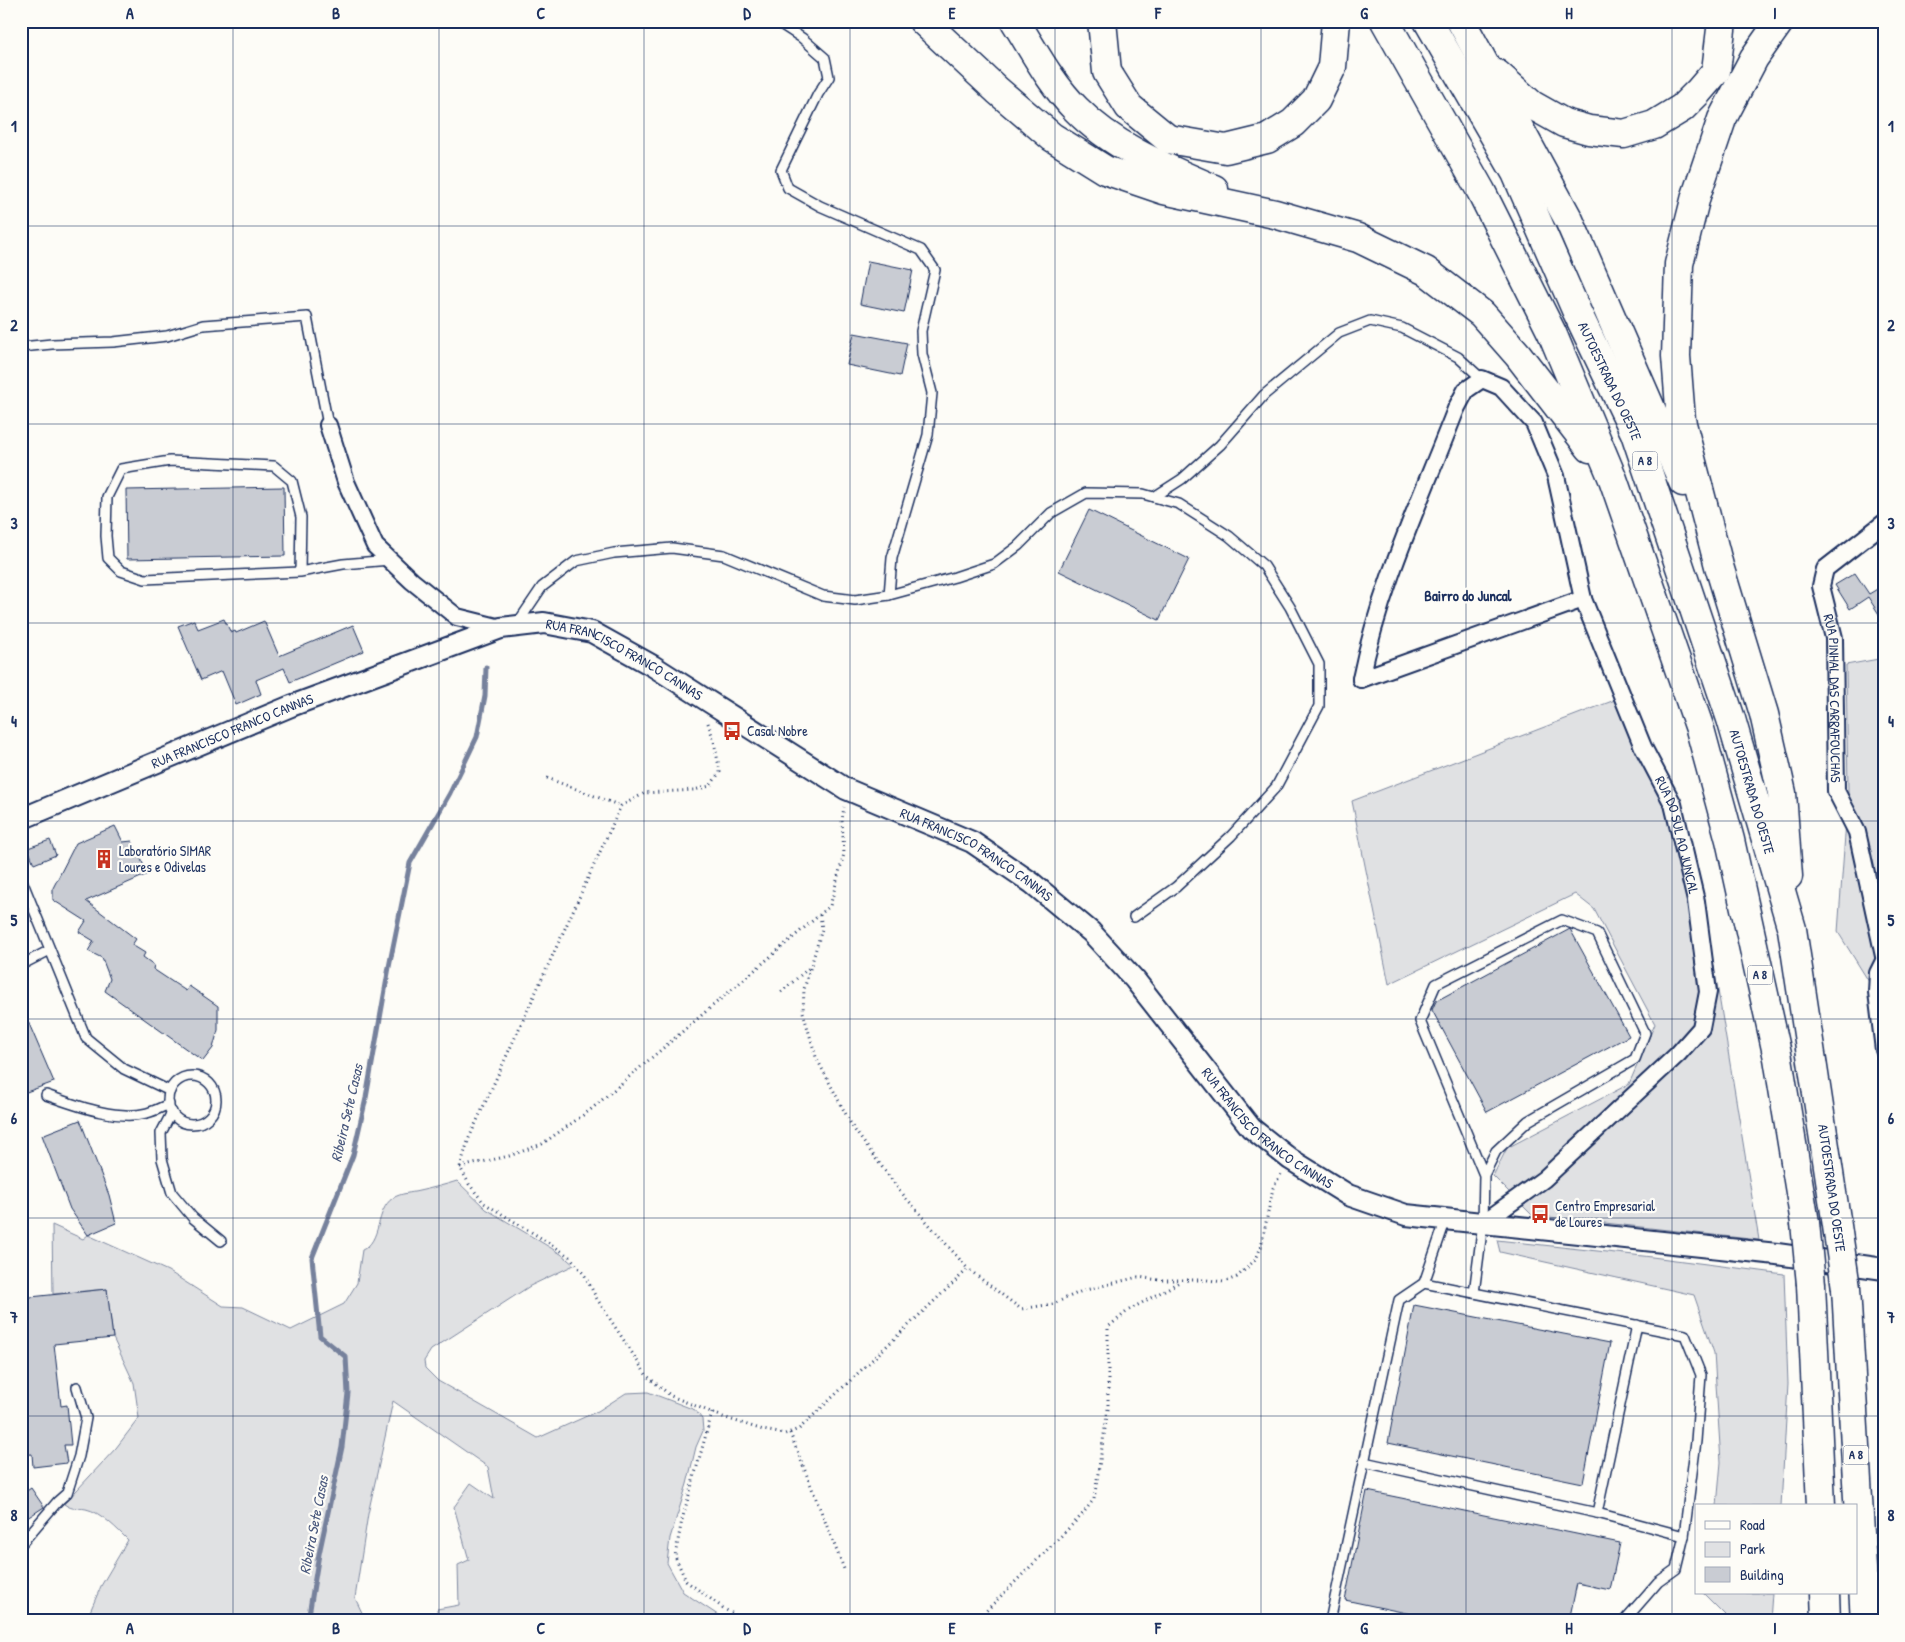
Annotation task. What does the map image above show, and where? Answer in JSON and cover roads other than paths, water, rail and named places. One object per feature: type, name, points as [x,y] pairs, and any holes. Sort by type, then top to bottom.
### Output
[{"type":"highway","points":[[924,21],[998,91],[1052,137],[1105,170],[1164,190],[1275,214],[1358,238],[1426,271],[1482,314],[1518,355],[1613,479]]},
{"type":"highway","points":[[1015,21],[1047,74],[1076,109],[1113,139],[1153,163],[1275,214]]},
{"type":"highway","points":[[1102,21],[1107,72],[1129,107],[1168,139],[1226,150],[1267,139],[1293,123],[1316,100],[1332,67],[1336,21]]},
{"type":"highway","name":"A 8","points":[[1385,21],[1481,191],[1548,324],[1613,479],[1700,729],[1730,840],[1778,1058],[1805,1223],[1811,1284],[1821,1504]]},
{"type":"highway","name":"AUTOESTRADA DO OESTE","points":[[1428,21],[1516,173],[1577,312],[1635,433],[1731,719],[1792,929],[1846,1288],[1865,1621]]},
{"type":"highway","points":[[1461,21],[1569,220],[1719,566]]},
{"type":"highway","points":[[1484,63],[1532,104],[1564,123],[1589,130],[1624,134],[1654,125],[1682,108],[1698,92],[1716,71],[1722,21]]},
{"type":"highway","points":[[1780,21],[1754,58],[1722,119],[1696,196],[1679,264],[1676,356],[1681,420],[1719,566],[1764,714],[1782,793],[1792,929]]},
{"type":"highway","points":[[1825,1594],[1826,1621]]},
{"type":"street","points":[[1482,379],[1466,390],[1456,409],[1392,570],[1365,658],[1361,678],[1583,599]]},
{"type":"street","name":"RUA DO SUL AO JUNCAL","points":[[1482,379],[1501,387],[1534,423],[1556,476],[1583,599],[1643,747],[1673,804],[1696,901],[1708,992],[1701,1028],[1678,1054],[1544,1179],[1483,1223]]},
{"type":"street","points":[[328,425],[346,482],[375,546],[412,581],[457,617],[508,627]]},
{"type":"street","name":"RUA PINHAL DAS CARRAFOUCHAS","points":[[1884,523],[1825,569],[1821,586],[1834,638],[1836,791],[1857,832],[1884,956]]},
{"type":"street","name":"RUA FRANCISCO FRANCO CANNAS","points":[[21,819],[291,706],[508,627],[544,623],[592,632],[653,666],[846,789],[972,842],[1032,883],[1091,932],[1135,980],[1251,1128],[1290,1159],[1348,1195],[1406,1215],[1776,1254],[1884,1269]]},
{"type":"street","points":[[1884,962],[1878,973],[1878,992],[1884,1050]]},
{"type":"lane","points":[[776,21],[802,38],[826,58],[829,77],[818,94],[782,170],[788,188],[820,206],[921,250],[935,270],[921,332],[922,354],[932,393],[928,435],[892,558],[889,595]]},
{"type":"lane","points":[[21,347],[113,342],[167,336],[203,325],[307,317],[328,425]]},
{"type":"lane","points":[[1154,497],[1182,479],[1220,445],[1264,395],[1339,333],[1370,321],[1402,328],[1458,357],[1482,379]]},
{"type":"lane","points":[[300,572],[301,517],[297,499],[292,481],[274,466],[170,462],[121,468],[107,497],[106,536],[108,558],[121,571],[145,579],[300,572],[343,564],[390,560]]},
{"type":"lane","points":[[508,627],[542,587],[576,562],[614,553],[672,548],[724,555],[823,596],[855,600],[889,595],[994,564],[1018,546],[1050,513],[1086,493],[1143,494],[1179,504],[1229,536],[1264,566],[1290,607],[1319,664],[1319,706],[1276,787],[1231,836],[1176,887],[1134,917]]},
{"type":"lane","points":[[21,878],[86,1038],[124,1069],[170,1091]]},
{"type":"lane","points":[[1474,1292],[1483,1223],[1484,1175],[1420,1021],[1436,984],[1562,920],[1597,933],[1645,1033],[1635,1060],[1528,1121],[1496,1151],[1484,1175]]},
{"type":"lane","points":[[21,966],[50,950]]},
{"type":"lane","points":[[170,1108],[177,1118],[184,1122],[200,1122],[212,1113],[216,1106],[214,1090],[210,1084],[196,1076],[188,1076],[174,1084],[170,1091],[170,1108],[161,1133],[162,1159],[172,1193],[193,1218],[221,1241]]},
{"type":"lane","points":[[46,1095],[80,1107],[115,1115],[146,1113],[170,1108]]},
{"type":"lane","points":[[1331,1621],[1398,1300],[1424,1282],[1447,1219]]},
{"type":"lane","points":[[1424,1282],[1685,1335],[1701,1376],[1696,1441],[1684,1536],[1676,1569],[1658,1582],[1624,1621]]},
{"type":"lane","points":[[1597,1513],[1636,1325]]},
{"type":"lane","points":[[21,1544],[67,1493],[79,1456],[86,1418],[77,1387]]},
{"type":"lane","points":[[1364,1462],[1597,1513],[1684,1536]]},
{"type":"waterway","name":"Ribeira Sete Casas","points":[[308,1621],[319,1554],[342,1447],[348,1393],[346,1357],[320,1336],[312,1258],[353,1155],[366,1098],[389,967],[410,863],[450,793],[477,737],[485,696],[486,667]]},
{"type":"place","name":"Casal Nobre","points":[[732,731]]},
{"type":"place","name":"Laboratório SIMAR Loures e Odivelas","points":[[104,859]]},
{"type":"place","name":"Centro Empresarial de Loures","points":[[1540,1214]]},
{"type":"district","name":"Bairro do Juncal","points":[[1468,596]]}]
